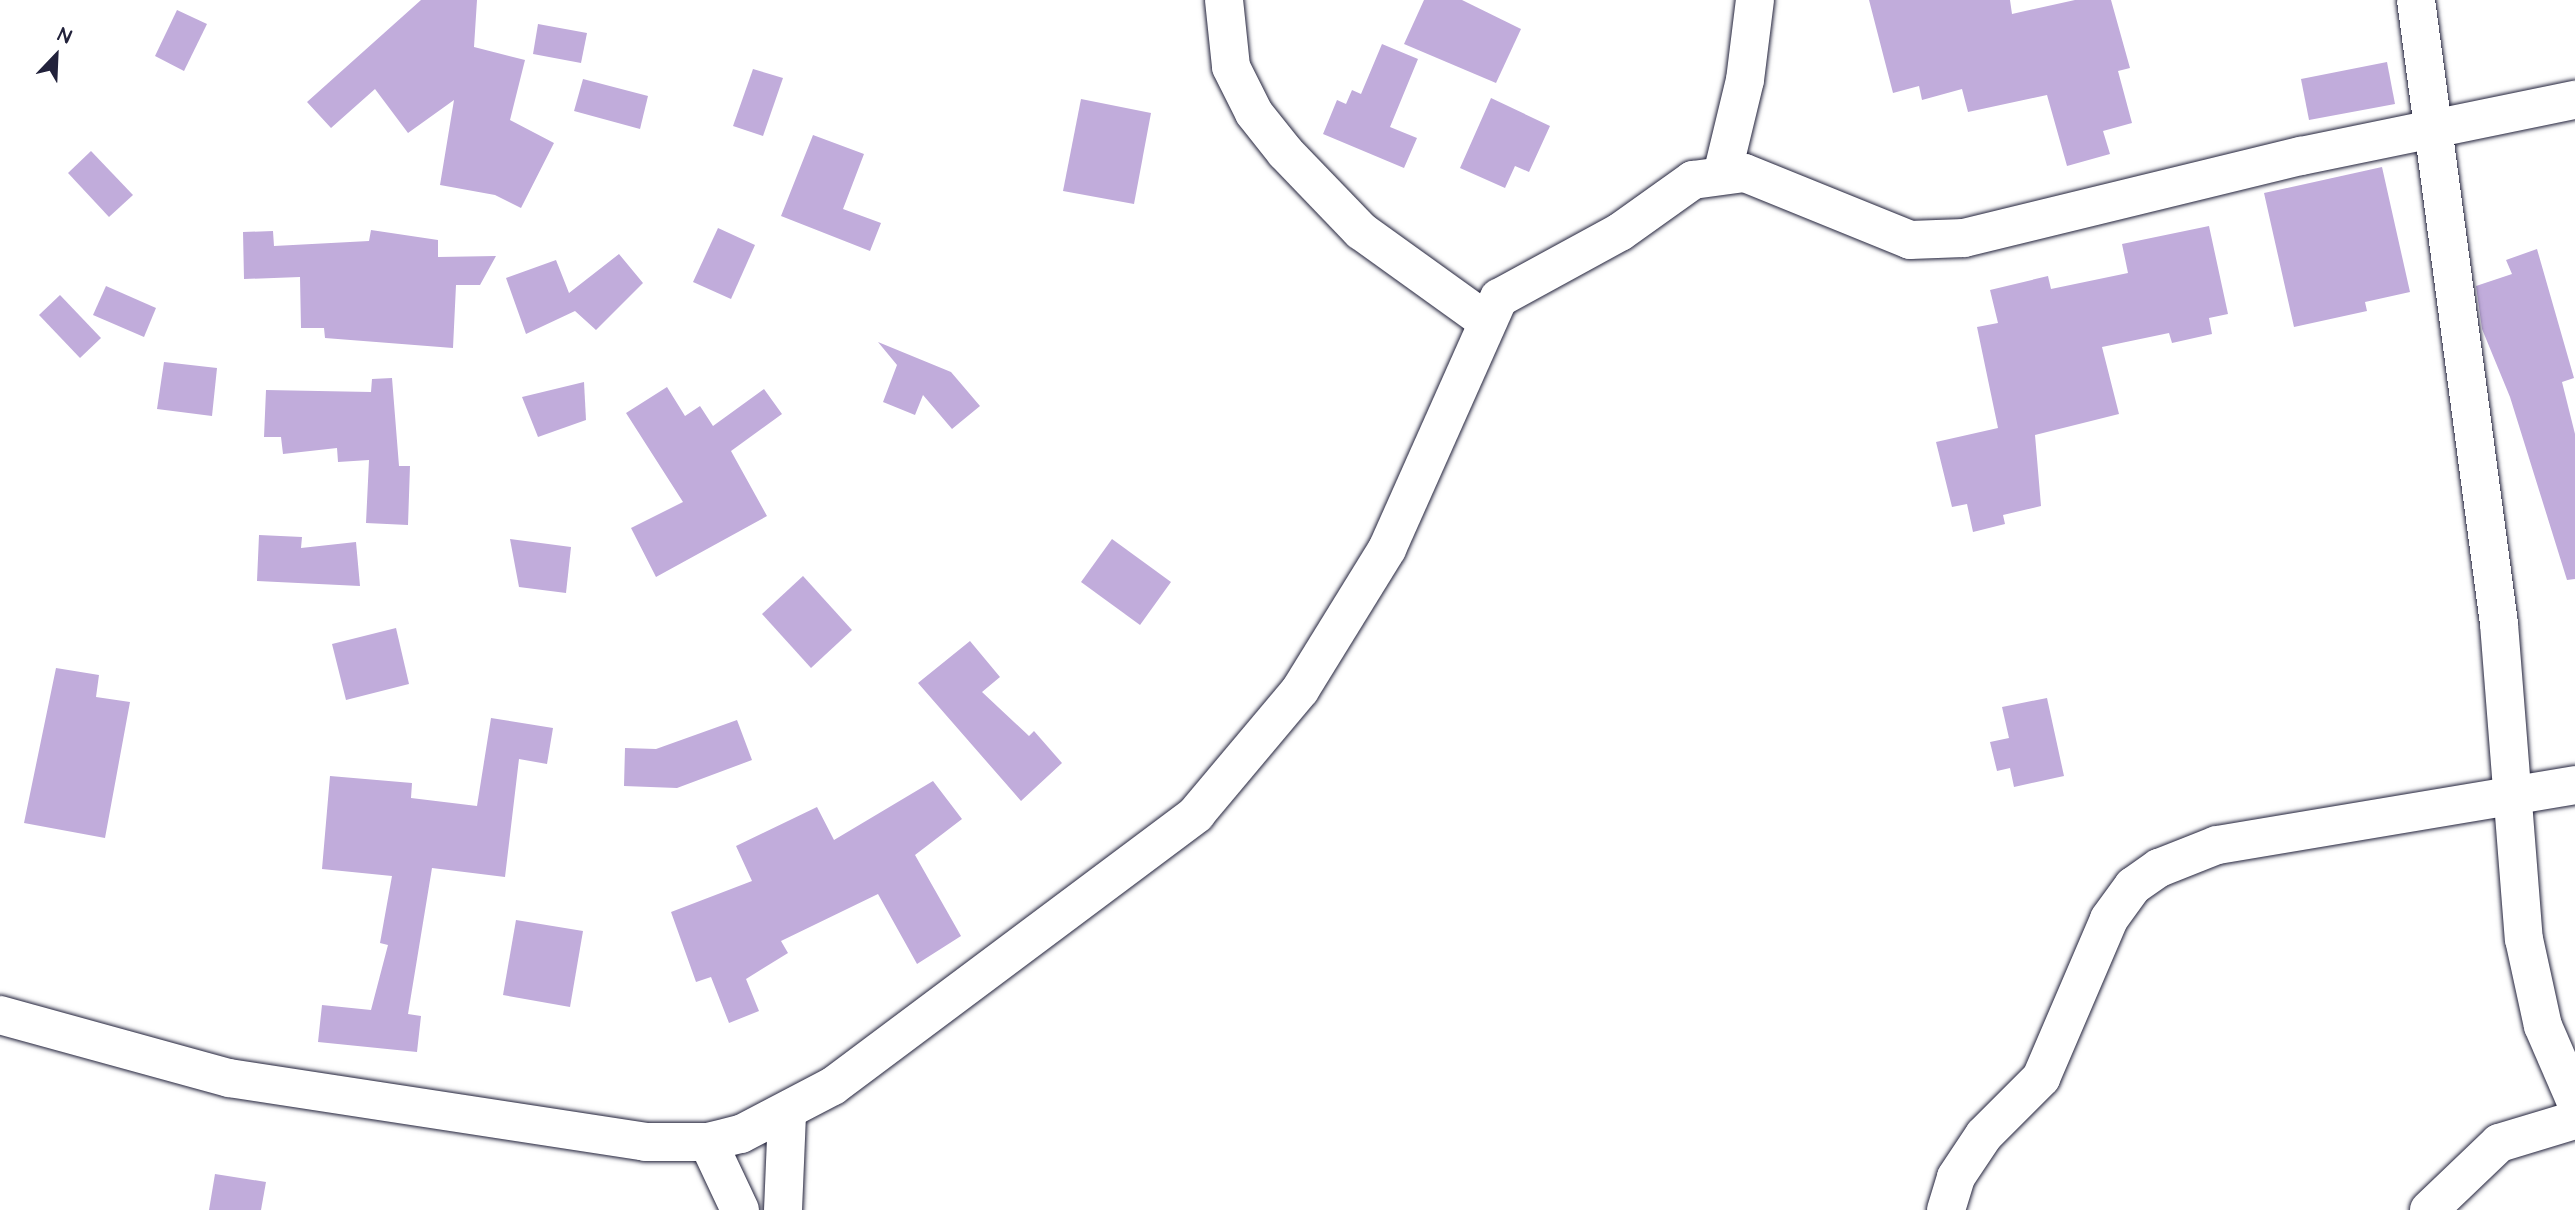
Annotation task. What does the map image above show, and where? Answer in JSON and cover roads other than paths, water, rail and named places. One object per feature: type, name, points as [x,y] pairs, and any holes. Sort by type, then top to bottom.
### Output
[{"type":"street","points":[[1224,0],[1231,67],[1254,113],[1285,152],[1361,231],[1485,320]]},
{"type":"street","points":[[1723,175],[1755,0]]},
{"type":"street","points":[[2416,0],[2431,132],[2481,478],[2517,798],[2514,867],[2524,939],[2543,1026],[2575,1100]]},
{"type":"street","points":[[0,1015],[229,1078],[645,1142],[708,1142],[787,1113],[833,1086],[1196,814],[1250,754],[1300,690],[1387,549],[1485,320],[1521,282],[1620,233],[1693,180],[1723,175],[1770,180],[1910,240],[1964,238],[2301,156],[2431,132],[2575,100]]},
{"type":"street","points":[[1946,1210],[1956,1177],[1984,1135],[2041,1078],[2086,961],[2133,886],[2159,868],[2217,845],[2517,798],[2575,785]]},
{"type":"street","points":[[783,1210],[787,1113]]},
{"type":"street","points":[[2429,1210],[2499,1143],[2575,1120]]},
{"type":"street","points":[[708,1142],[740,1210]]}]
